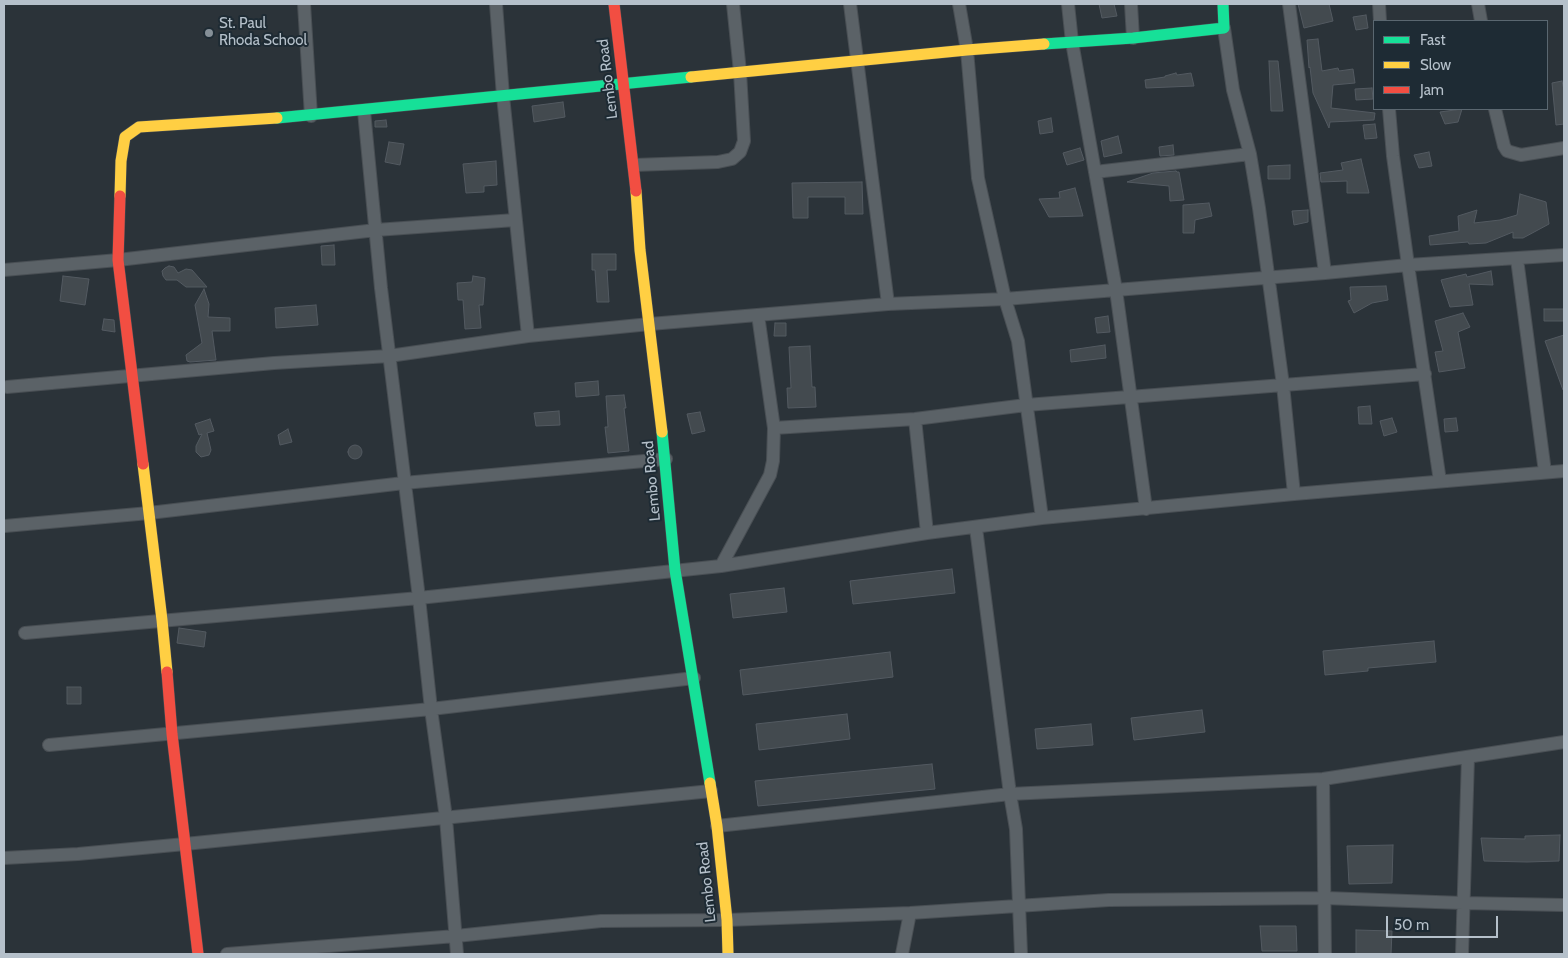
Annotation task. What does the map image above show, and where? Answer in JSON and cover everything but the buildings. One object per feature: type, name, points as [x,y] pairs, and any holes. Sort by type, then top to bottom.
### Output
[{"type":"street","points":[[304,4],[310,116]]},
{"type":"street","points":[[496,4],[503,96],[528,336]]},
{"type":"street","name":"Lembo Road","points":[[614,4],[634,165],[640,250],[666,460],[675,570],[717,826],[727,920],[728,954]]},
{"type":"street","points":[[634,165],[718,162],[732,159],[740,152],[744,141],[740,72],[733,4]]},
{"type":"street","points":[[850,4],[888,304]]},
{"type":"street","points":[[959,4],[966,50],[978,178],[1005,299],[1018,341],[1042,518]]},
{"type":"street","points":[[1068,4],[1072,42],[1116,290],[1146,509]]},
{"type":"street","points":[[1131,4],[1133,38]]},
{"type":"street","points":[[1222,4],[1232,90],[1250,154],[1283,385],[1294,494]]},
{"type":"street","points":[[1289,4],[1325,274]]},
{"type":"street","points":[[1379,4],[1380,20]]},
{"type":"street","points":[[1478,4],[1481,20]]},
{"type":"street","points":[[198,954],[172,734],[162,620],[118,260],[122,161],[125,137],[139,127],[310,116],[966,50],[1133,38],[1224,28]]},
{"type":"street","points":[[1389,110],[1393,156],[1440,481]]},
{"type":"street","points":[[1495,110],[1504,146],[1507,151],[1521,155],[1564,148]]},
{"type":"street","points":[[364,111],[381,288],[431,709],[446,818],[457,954]]},
{"type":"street","points":[[1096,172],[1250,154]]},
{"type":"street","points":[[4,270],[118,260],[376,230],[515,220]]},
{"type":"street","points":[[7,387],[274,363],[389,356],[528,336],[650,324],[888,304],[1005,299],[1325,274],[1408,265],[1564,255]]},
{"type":"street","points":[[1517,259],[1545,472]]},
{"type":"street","points":[[721,566],[770,475],[773,461],[774,428],[758,316]]},
{"type":"street","points":[[774,428],[915,419],[1026,405],[1425,374]]},
{"type":"street","points":[[915,419],[928,533]]},
{"type":"street","points":[[5,526],[149,513],[404,484],[666,460]]},
{"type":"street","points":[[25,633],[419,598],[721,566],[928,533],[1042,518],[1564,471]]},
{"type":"street","points":[[976,528],[1016,829],[1021,954]]},
{"type":"street","points":[[49,745],[431,709],[694,678]]},
{"type":"street","points":[[717,826],[1010,794],[1323,780],[1564,742]]},
{"type":"street","points":[[1462,954],[1468,757]]},
{"type":"street","points":[[1323,780],[1326,954]]},
{"type":"street","points":[[4,858],[78,854],[184,844],[711,791]]},
{"type":"street","points":[[227,954],[456,936],[601,921],[727,920],[910,913],[1109,900],[1325,898],[1463,903],[1564,904]]},
{"type":"street","points":[[902,954],[910,913]]},
{"type":"traffic: fast","points":[[1044,44],[1133,38],[1224,28],[1223,4]]},
{"type":"traffic: fast","points":[[277,118],[691,77]]},
{"type":"traffic: fast","points":[[662,432],[675,570],[710,783]]},
{"type":"traffic: slow","points":[[691,77],[1044,44]]},
{"type":"traffic: slow","points":[[120,196],[121,161],[125,137],[139,127],[277,118]]},
{"type":"traffic: slow","points":[[636,191],[640,250],[662,432]]},
{"type":"traffic: slow","points":[[143,464],[167,672]]},
{"type":"traffic: slow","points":[[710,783],[717,826],[727,920],[728,954]]},
{"type":"traffic: jam","points":[[614,4],[636,191]]},
{"type":"traffic: jam","points":[[120,196],[118,260],[143,464]]},
{"type":"traffic: jam","points":[[167,672],[172,734],[198,954]]},
{"type":"place","name":"St. Paul Rhoda School","points":[[209,33]]}]
